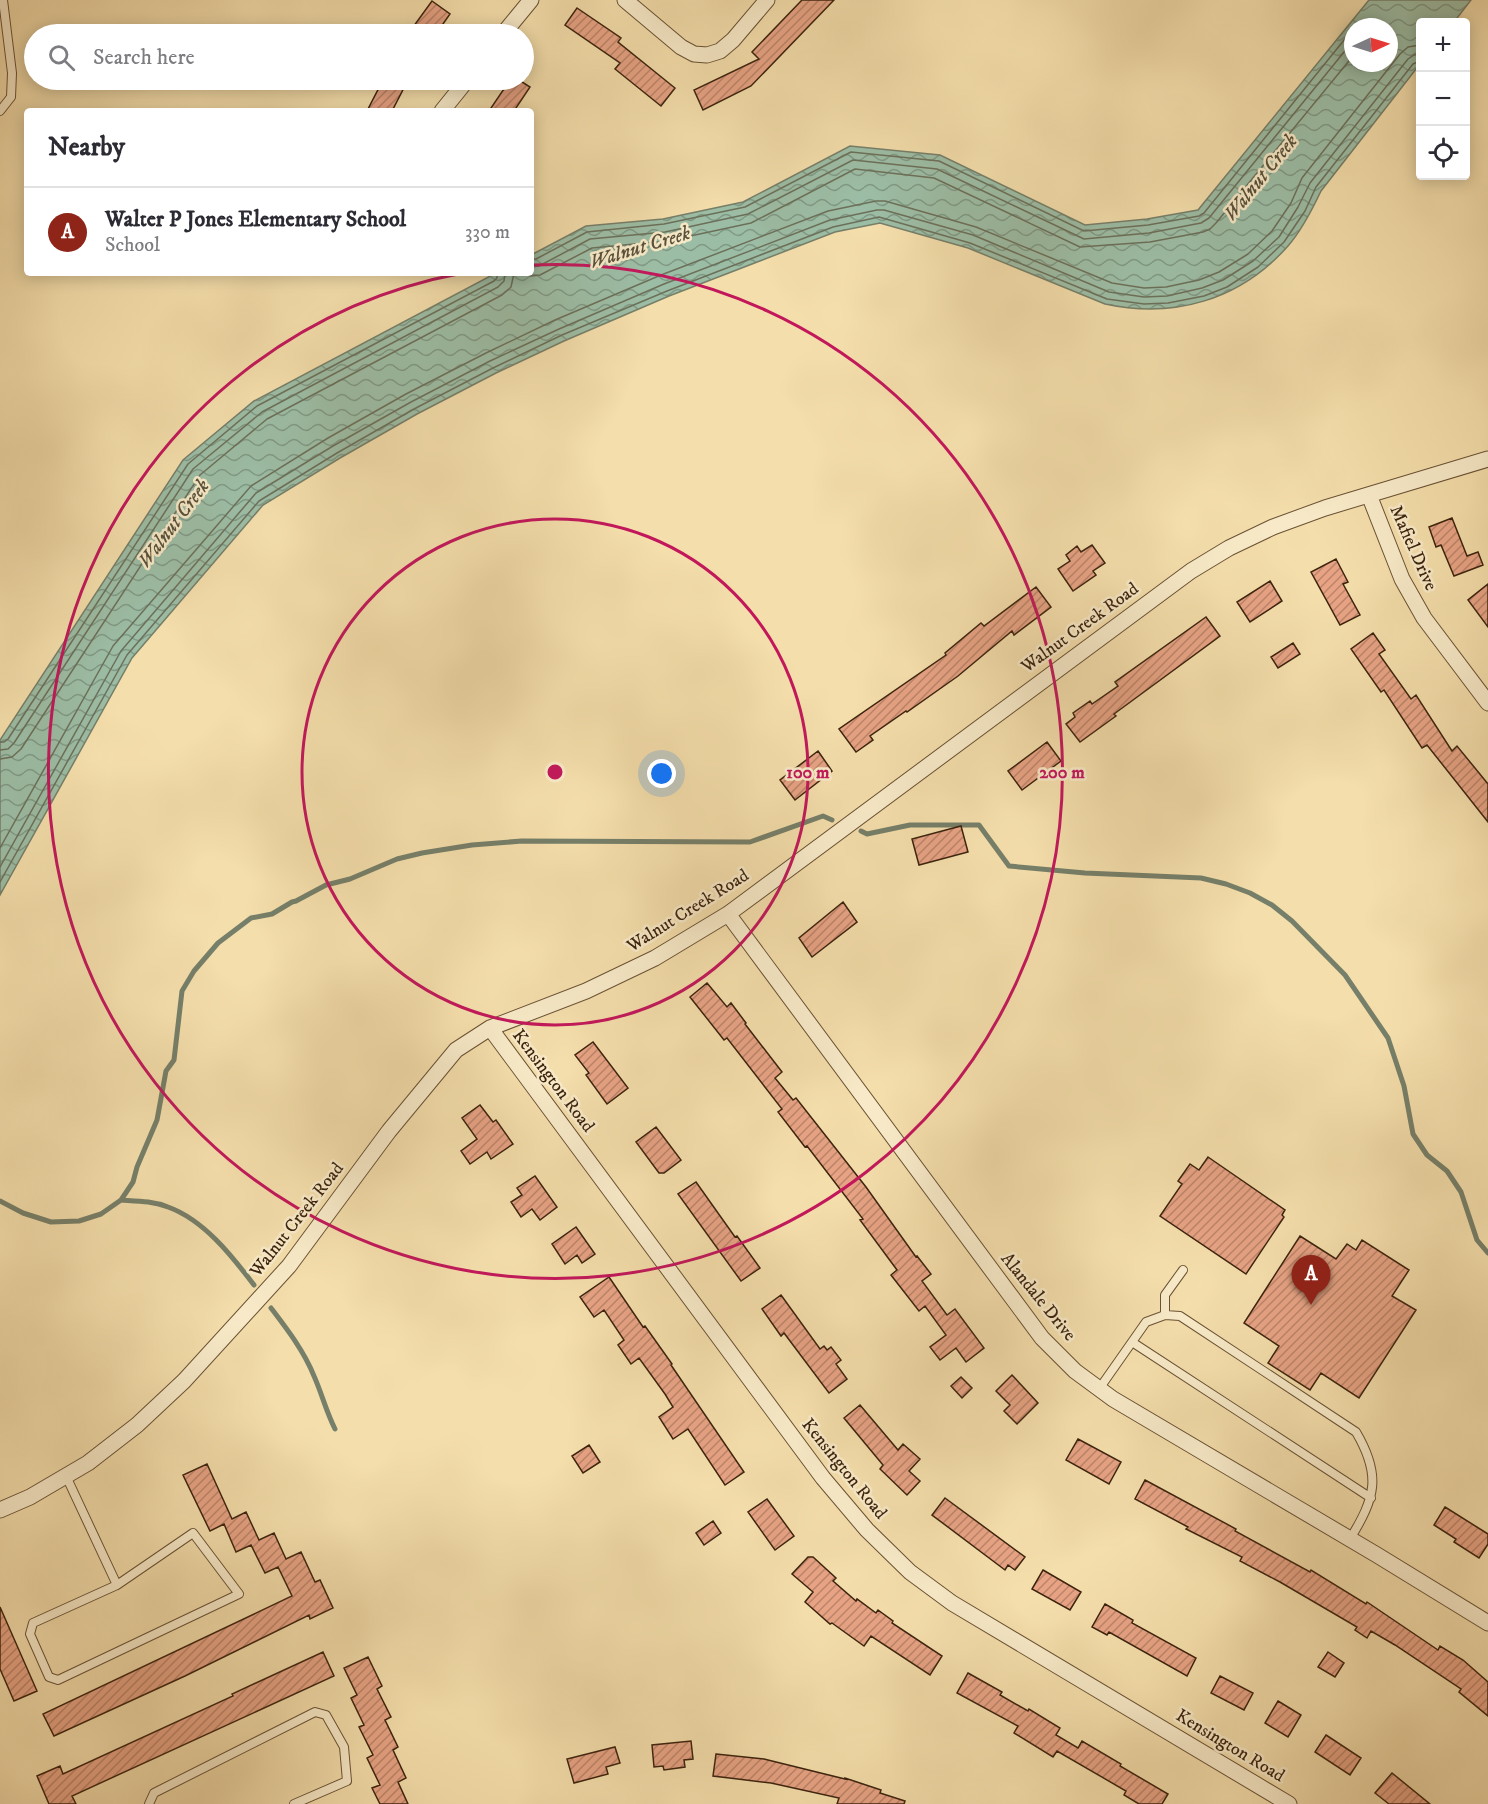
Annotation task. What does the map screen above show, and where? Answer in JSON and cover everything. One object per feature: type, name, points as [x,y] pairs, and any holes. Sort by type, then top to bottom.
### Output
[{"type":"street","points":[[511,24],[531,0]]},
{"type":"street","points":[[625,0],[681,47],[694,54],[708,55],[720,51],[733,40],[767,0]]},
{"type":"street","points":[[444,108],[459,90]]},
{"type":"street","name":"Walnut Creek Road","points":[[0,1510],[30,1497],[88,1463],[137,1425],[184,1381],[290,1266],[389,1131],[456,1050],[489,1028],[586,991],[655,958],[728,914],[1191,571],[1229,548],[1273,527],[1325,508],[1488,459]]},
{"type":"street","name":"Mafiel Drive","points":[[1369,495],[1402,579],[1424,618],[1488,703]]},
{"type":"street","name":"Alandale Drive","points":[[728,914],[1042,1338],[1075,1371],[1113,1399],[1488,1623]]},
{"type":"street","name":"Kensington Road","points":[[489,1028],[822,1478],[874,1537],[910,1572],[952,1603],[1289,1804]]},
{"type":"lane","points":[[0,111],[11,96],[12,73],[3,0]]},
{"type":"lane","points":[[1165,1315],[1165,1295],[1183,1270]]},
{"type":"lane","points":[[1099,1389],[1146,1322],[1165,1315],[1180,1316],[1356,1432],[1367,1450],[1373,1470],[1371,1498],[1350,1539]]},
{"type":"lane","points":[[1132,1342],[1371,1498]]},
{"type":"lane","points":[[66,1476],[117,1585]]},
{"type":"lane","points":[[193,1533],[239,1594],[58,1680],[49,1677],[30,1634],[33,1623],[117,1585],[193,1533]]},
{"type":"lane","points":[[149,1804],[154,1793],[315,1712],[326,1714],[344,1747],[347,1781],[294,1804]]},
{"type":"water","name":"Walnut Creek","points":[[1369,0],[1471,0],[1457,18],[1416,18],[1416,69],[1321,191],[1302,227],[1288,246],[1269,265],[1249,280],[1227,292],[1204,301],[1156,309],[1105,304],[968,248],[880,223],[835,232],[669,296],[564,341],[417,414],[340,458],[263,505],[132,658],[0,895],[0,740],[183,460],[254,401],[490,276],[534,276],[534,253],[586,226],[663,219],[743,202],[850,146],[940,155],[1085,225],[1147,219],[1198,210],[1344,31],[1344,72],[1398,72],[1398,18],[1354,18]]},
{"type":"building","points":[[802,0],[834,0],[751,86],[703,110],[694,90],[759,59],[752,52]]},
{"type":"building","points":[[432,1],[450,14],[443,24],[415,24]]},
{"type":"building","points":[[577,8],[621,38],[618,42],[675,88],[661,106],[615,69],[620,63],[565,25]]},
{"type":"building","points":[[378,90],[403,90],[394,108],[369,108]]},
{"type":"building","points":[[503,90],[528,90],[516,108],[491,108]]},
{"type":"building","points":[[1452,518],[1467,556],[1478,552],[1483,565],[1454,576],[1441,545],[1436,547],[1429,527]]},
{"type":"building","points":[[1092,545],[1105,563],[1093,571],[1096,575],[1073,591],[1058,569],[1070,561],[1066,555],[1077,546],[1081,552]]},
{"type":"building","points":[[1336,559],[1348,582],[1343,584],[1360,615],[1340,625],[1311,572]]},
{"type":"building","points":[[1270,581],[1282,601],[1250,622],[1237,602]]},
{"type":"building","points":[[1488,584],[1488,627],[1468,600]]},
{"type":"building","points":[[1036,587],[1051,607],[1014,635],[1012,631],[958,676],[870,736],[873,740],[856,752],[839,729],[946,655],[945,653],[981,623],[984,626]]},
{"type":"building","points":[[1206,617],[1220,636],[1080,742],[1066,724],[1075,717],[1073,713],[1090,701],[1092,704],[1118,686],[1115,682]]},
{"type":"building","points":[[1373,633],[1385,650],[1379,654],[1411,699],[1416,695],[1452,751],[1457,746],[1488,784],[1488,822],[1427,745],[1422,748],[1384,690],[1381,692],[1351,649]]},
{"type":"building","points":[[1293,643],[1300,654],[1278,668],[1271,657]]},
{"type":"building","points":[[1047,742],[1061,761],[1022,790],[1008,771]]},
{"type":"building","points":[[818,751],[832,771],[795,800],[780,780]]},
{"type":"building","points":[[961,826],[968,852],[919,865],[912,839]]},
{"type":"building","points":[[843,902],[857,922],[812,957],[799,938]]},
{"type":"building","points":[[707,983],[727,1007],[731,1003],[782,1072],[775,1078],[793,1100],[796,1098],[931,1274],[922,1281],[947,1315],[955,1309],[984,1348],[966,1362],[956,1348],[940,1360],[930,1347],[946,1335],[925,1306],[919,1311],[891,1275],[897,1270],[860,1220],[863,1219],[778,1112],[782,1109],[727,1038],[724,1040],[690,997]]},
{"type":"building","points":[[593,1042],[628,1088],[607,1104],[586,1075],[589,1073],[575,1055]]},
{"type":"building","points":[[480,1105],[493,1122],[496,1120],[513,1144],[491,1159],[487,1152],[470,1164],[461,1151],[477,1139],[462,1118]]},
{"type":"building","points":[[656,1127],[681,1160],[664,1173],[659,1173],[636,1142]]},
{"type":"building","points":[[1208,1157],[1285,1210],[1282,1215],[1284,1217],[1246,1274],[1160,1216],[1182,1184],[1178,1181],[1190,1164],[1199,1170]]},
{"type":"building","points":[[535,1176],[557,1207],[540,1220],[532,1209],[521,1217],[511,1202],[522,1195],[517,1188]]},
{"type":"building","points":[[696,1182],[760,1268],[741,1281],[678,1194]]},
{"type":"building","points":[[576,1227],[595,1254],[582,1263],[577,1255],[565,1264],[552,1244]]},
{"type":"building","points":[[1300,1236],[1336,1259],[1347,1244],[1356,1250],[1362,1240],[1409,1270],[1392,1296],[1416,1310],[1359,1398],[1321,1373],[1310,1390],[1268,1363],[1279,1346],[1244,1323]]},
{"type":"building","points":[[609,1277],[672,1364],[744,1472],[725,1485],[688,1429],[673,1439],[659,1417],[673,1407],[665,1394],[639,1358],[631,1364],[618,1345],[624,1340],[604,1310],[594,1317],[580,1297]]},
{"type":"building","points":[[781,1295],[820,1349],[824,1346],[827,1350],[831,1347],[841,1360],[836,1364],[847,1379],[829,1393],[784,1333],[781,1336],[762,1309]]},
{"type":"building","points":[[1012,1375],[1038,1403],[1017,1424],[1004,1411],[1010,1405],[996,1391]]},
{"type":"building","points":[[961,1377],[972,1388],[962,1398],[951,1386]]},
{"type":"building","points":[[860,1405],[898,1450],[903,1444],[920,1459],[909,1471],[920,1481],[907,1495],[880,1469],[883,1465],[844,1418]]},
{"type":"building","points":[[1078,1439],[1121,1462],[1109,1484],[1066,1460]]},
{"type":"building","points":[[589,1445],[600,1462],[583,1473],[572,1456]]},
{"type":"building","points":[[207,1464],[232,1519],[246,1512],[259,1540],[274,1533],[286,1559],[301,1552],[315,1582],[320,1580],[333,1608],[310,1619],[309,1615],[185,1676],[54,1736],[43,1714],[292,1596],[278,1567],[265,1573],[251,1545],[236,1552],[224,1524],[210,1531],[183,1475]]},
{"type":"building","points":[[1145,1480],[1310,1572],[1311,1570],[1366,1604],[1367,1602],[1438,1650],[1440,1646],[1463,1660],[1488,1682],[1488,1716],[1459,1692],[1461,1689],[1395,1645],[1371,1631],[1367,1638],[1355,1630],[1357,1627],[1240,1561],[1242,1557],[1186,1529],[1188,1527],[1135,1499]]},
{"type":"building","points":[[945,1498],[1025,1557],[1015,1570],[1008,1565],[1005,1570],[932,1515]]},
{"type":"building","points":[[767,1499],[794,1536],[775,1550],[748,1512]]},
{"type":"building","points":[[1445,1507],[1488,1534],[1488,1544],[1479,1558],[1454,1542],[1456,1539],[1434,1525]]},
{"type":"building","points":[[713,1521],[721,1533],[704,1545],[696,1533]]},
{"type":"building","points":[[808,1557],[813,1557],[836,1578],[833,1581],[856,1601],[857,1599],[876,1613],[878,1610],[893,1621],[892,1623],[942,1656],[930,1675],[871,1636],[864,1646],[832,1623],[830,1624],[805,1602],[813,1592],[792,1574]]},
{"type":"building","points":[[1043,1570],[1081,1592],[1070,1610],[1032,1589]]},
{"type":"building","points":[[1105,1604],[1133,1620],[1132,1623],[1196,1658],[1187,1676],[1109,1632],[1107,1635],[1092,1627]]},
{"type":"building","points":[[0,1607],[37,1691],[14,1701],[0,1669]]},
{"type":"building","points":[[323,1652],[334,1676],[72,1796],[76,1804],[49,1804],[37,1776],[60,1766],[63,1774]]},
{"type":"building","points":[[1328,1652],[1344,1663],[1335,1677],[1318,1667]]},
{"type":"building","points":[[368,1657],[382,1686],[377,1689],[391,1717],[385,1720],[398,1747],[393,1750],[406,1778],[398,1782],[408,1804],[380,1804],[372,1788],[380,1785],[367,1758],[373,1755],[359,1727],[364,1725],[351,1698],[357,1695],[344,1668]]},
{"type":"building","points":[[968,1673],[1002,1692],[1000,1695],[1060,1728],[1056,1735],[1078,1748],[1082,1741],[1168,1794],[1162,1804],[1139,1804],[1124,1795],[1126,1791],[1057,1751],[1053,1757],[1014,1733],[1018,1726],[957,1693]]},
{"type":"building","points":[[1220,1676],[1253,1693],[1244,1710],[1211,1693]]},
{"type":"building","points":[[1278,1701],[1301,1715],[1288,1737],[1265,1723]]},
{"type":"building","points":[[1326,1735],[1361,1758],[1350,1775],[1315,1752]]},
{"type":"building","points":[[691,1741],[693,1759],[684,1760],[685,1767],[664,1770],[663,1766],[654,1767],[652,1745]]},
{"type":"building","points":[[615,1747],[620,1763],[606,1767],[608,1774],[574,1783],[567,1759]]},
{"type":"building","points":[[716,1754],[764,1759],[845,1778],[905,1801],[904,1804],[837,1804],[839,1798],[771,1783],[713,1776]]},
{"type":"building","points":[[1392,1773],[1430,1804],[1389,1804],[1375,1793]]},
{"type":"waterway","points":[[0,1201],[23,1213],[51,1222],[79,1221],[101,1214],[121,1200],[133,1182],[157,1120],[166,1071],[174,1060],[182,991],[194,971],[218,943],[251,918],[272,914],[326,885],[350,879],[397,859],[422,853],[472,845],[522,841],[750,842],[823,816],[832,820]]},
{"type":"waterway","points":[[861,831],[867,834],[910,825],[979,825],[1009,866],[1085,873],[1201,878],[1250,893],[1272,905],[1292,921],[1345,975],[1388,1038],[1404,1086],[1413,1134],[1427,1155],[1447,1171],[1461,1192],[1477,1240],[1488,1253]]},
{"type":"waterway","points":[[121,1200],[162,1205],[194,1221],[227,1251],[254,1285]]},
{"type":"waterway","points":[[271,1308],[305,1358],[335,1429]]},
{"type":"place","name":"Walter P Jones Elementary School","points":[[1311,1305]]}]
